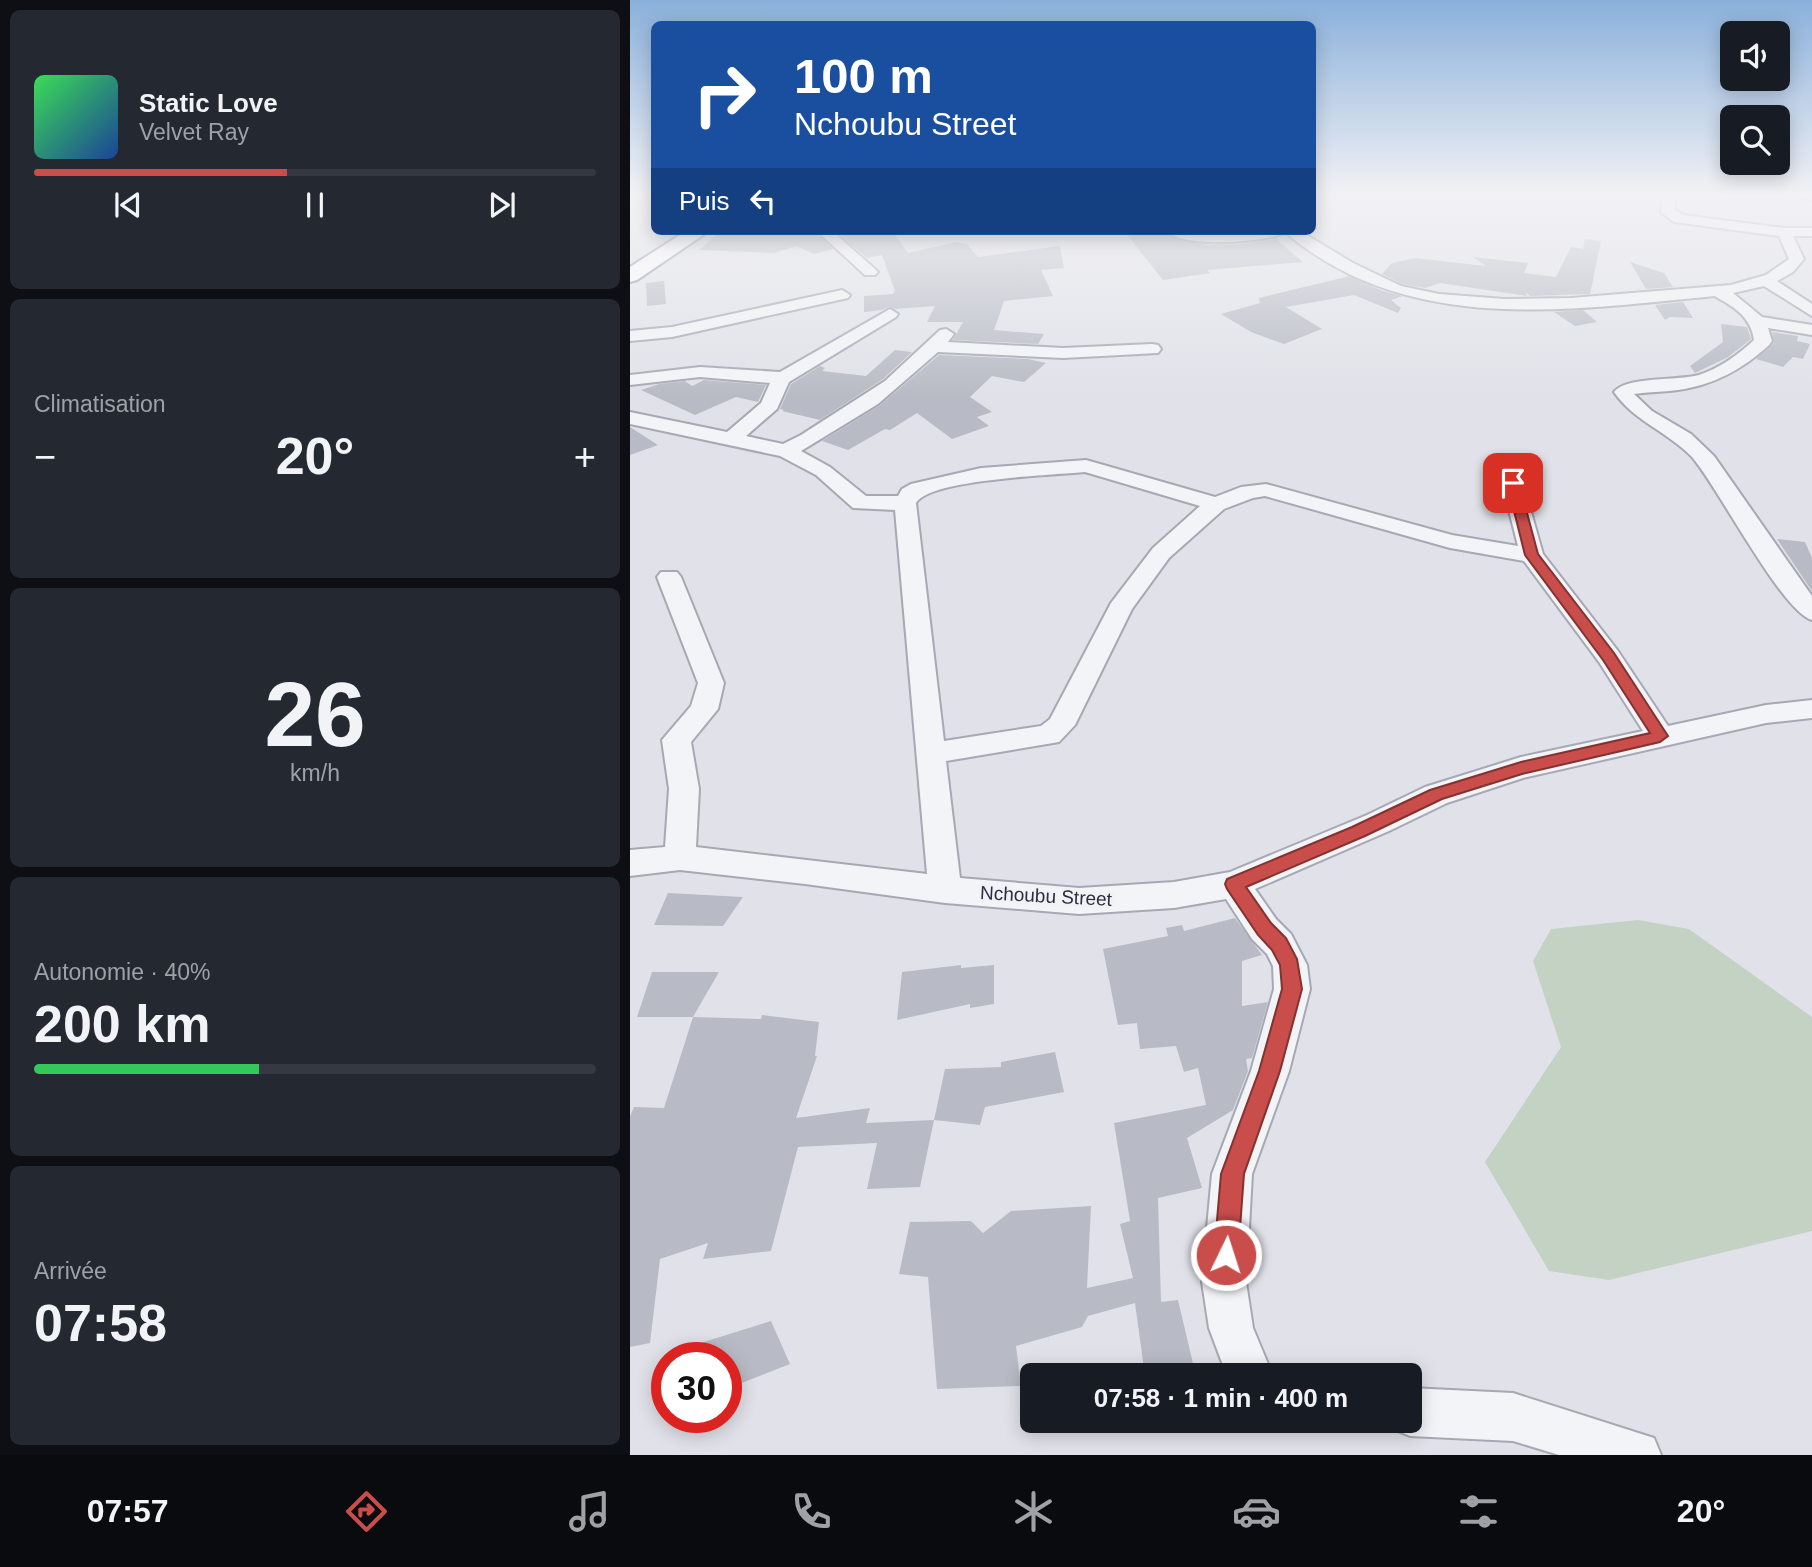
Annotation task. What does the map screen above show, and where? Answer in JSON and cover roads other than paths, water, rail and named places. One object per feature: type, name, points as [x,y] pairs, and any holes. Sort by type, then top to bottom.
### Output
[{"type":"highway","points":[[630,276],[652,262]]},
{"type":"street","points":[[859,262],[870,272]]},
{"type":"street","points":[[1344,262],[1396,289],[1455,300],[1533,304],[1589,302],[1716,290],[1766,281],[1795,262]]},
{"type":"street","points":[[1766,281],[1812,311]]},
{"type":"street","points":[[1716,290],[1742,305],[1763,328],[1763,341],[1745,359],[1721,374],[1685,385],[1627,390],[1623,393],[1631,403],[1681,436],[1697,450],[1720,479],[1786,582],[1812,612]]},
{"type":"street","points":[[630,336],[706,325],[842,295]]},
{"type":"street","points":[[731,439],[770,405],[774,390],[783,378],[890,314]]},
{"type":"street","points":[[1756,321],[1812,330]]},
{"type":"street","points":[[786,451],[841,422],[875,400],[935,347],[950,330]]},
{"type":"street","points":[[935,347],[1063,354],[1152,349]]},
{"type":"street","points":[[630,380],[700,372],[783,378]]},
{"type":"street","points":[[630,418],[786,451],[823,471],[861,503],[905,503]]},
{"type":"street","points":[[1506,459],[1532,555],[1609,657],[1660,736]]},
{"type":"street","points":[[946,890],[929,754],[920,616],[905,503],[910,494],[955,478],[1028,468],[1086,466],[1216,504]]},
{"type":"street","points":[[929,754],[1049,735],[1061,725],[1120,608],[1161,554],[1216,504],[1249,492],[1266,490],[1437,538],[1532,555]]},
{"type":"street","points":[[669,577],[711,683],[704,709],[676,740],[684,789],[680,858]]},
{"type":"street","name":"Nchoubu Street","points":[[630,863],[680,858],[946,890],[1079,901],[1174,895],[1234,884],[1378,823],[1436,795],[1521,768],[1766,714],[1812,709]]},
{"type":"street","points":[[1234,884],[1285,954],[1290,965],[1292,989],[1270,1071],[1232,1174],[1224,1282],[1231,1328],[1245,1363]]},
{"type":"street","points":[[1422,1413],[1513,1417],[1637,1455]]}]
